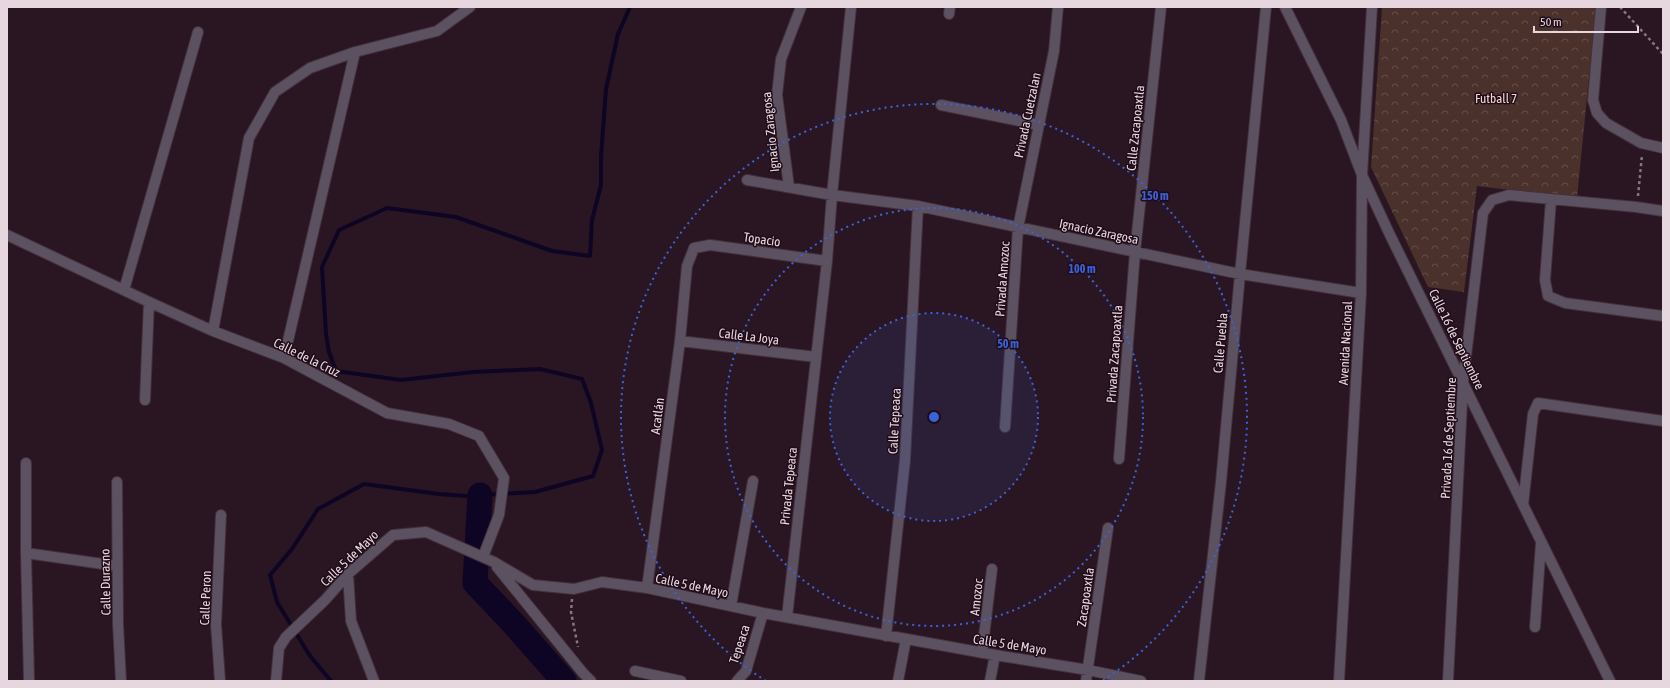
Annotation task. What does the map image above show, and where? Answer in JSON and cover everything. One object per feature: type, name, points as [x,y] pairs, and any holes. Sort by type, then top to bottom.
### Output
[{"type":"street","points":[[213,330],[249,138],[275,92],[310,68],[355,52],[437,31],[470,7]]},
{"type":"street","name":"Ignacio Zaragosa","points":[[789,187],[777,95],[781,59],[801,7]]},
{"type":"street","points":[[816,357],[852,7]]},
{"type":"street","name":"Privada Cuetzalan","points":[[1018,228],[1054,51],[1058,7]]},
{"type":"street","name":"Calle Zacapoaxtla","points":[[1135,252],[1161,7]]},
{"type":"street","name":"Calle Puebla","points":[[1199,681],[1221,482],[1266,7]]},
{"type":"street","name":"Calle 16 de Septiembre","points":[[1285,7],[1341,120],[1362,175],[1390,235],[1610,681]]},
{"type":"street","name":"Avenida Nacional","points":[[1339,681],[1361,293],[1362,175],[1372,7]]},
{"type":"street","points":[[1601,7],[1593,100],[1597,113],[1606,123],[1641,143],[1663,148]]},
{"type":"street","points":[[124,290],[198,32]]},
{"type":"street","points":[[284,358],[355,52]]},
{"type":"street","points":[[941,105],[1039,125]]},
{"type":"street","name":"Ignacio Zaragosa","points":[[747,180],[832,195],[918,206],[1240,274],[1361,293]]},
{"type":"street","name":"Privada 16 de Septiembre","points":[[1448,681],[1463,382],[1483,213],[1492,200],[1509,195],[1551,200]]},
{"type":"street","points":[[1663,211],[1636,207],[1551,200],[1545,280],[1548,296],[1565,303],[1663,316]]},
{"type":"street","name":"Calle Tepeaca","points":[[886,636],[905,460],[918,206]]},
{"type":"street","name":"Privada Amozoc","points":[[1005,427],[1018,228]]},
{"type":"street","name":"Calle de la Cruz","points":[[7,235],[149,302],[213,330],[284,358],[387,413],[449,424],[479,436],[504,478],[498,515],[482,557]]},
{"type":"street","name":"Topacio","points":[[694,248],[710,245],[827,261]]},
{"type":"street","name":"Acatlán","points":[[647,588],[680,341],[687,266],[694,248]]},
{"type":"street","name":"Privada Zacapoaxtla","points":[[1119,459],[1135,252]]},
{"type":"street","points":[[146,400],[149,302]]},
{"type":"street","name":"Calle La Joya","points":[[680,341],[816,357]]},
{"type":"street","name":"Privada Tepeaca","points":[[787,617],[816,357]]},
{"type":"street","points":[[1523,505],[1533,414],[1538,403],[1663,422]]},
{"type":"street","points":[[26,463],[26,553],[29,681]]},
{"type":"street","points":[[731,606],[753,481]]},
{"type":"street","name":"Calle Durazno","points":[[117,482],[117,566],[122,681]]},
{"type":"street","name":"Calle Peron","points":[[220,681],[216,624],[221,515]]},
{"type":"street","name":"Zacapoaxtla","points":[[1086,681],[1108,528]]},
{"type":"street","name":"Calle 5 de Mayo","points":[[276,681],[279,648],[286,637],[325,600],[348,574],[392,535],[426,532],[494,562],[533,584],[574,589],[602,582],[647,588],[763,613],[982,653],[1088,670],[1142,681]]},
{"type":"street","points":[[1535,627],[1541,542]]},
{"type":"street","points":[[26,553],[117,566]]},
{"type":"street","points":[[494,562],[583,673],[592,681]]},
{"type":"street","name":"Amozoc","points":[[982,653],[992,569]]},
{"type":"street","points":[[348,574],[351,621],[374,681]]},
{"type":"street","name":"Tepeaca","points":[[736,681],[746,671],[763,613]]},
{"type":"street","points":[[898,681],[906,639]]},
{"type":"street","points":[[990,681],[995,655]]},
{"type":"street","points":[[635,671],[681,681]]},
{"type":"path","points":[[1620,7],[1663,54]]},
{"type":"path","points":[[1636,207],[1643,158],[1641,143]]},
{"type":"path","points":[[574,589],[570,612],[578,650]]},
{"type":"green space","name":"Futball 7","points":[[1382,7],[1596,7],[1577,198],[1477,186],[1464,292],[1428,287],[1371,167]]},
{"type":"waterway","points":[[331,681],[310,656],[277,602],[270,575],[292,549],[318,509],[364,484],[466,496],[535,492],[593,476],[602,450],[591,403],[582,379],[540,369],[473,372],[401,380],[336,371],[329,352],[326,334],[322,267],[339,230],[387,208],[456,217],[552,251],[590,256],[592,220],[601,185],[601,156],[606,89],[618,34],[630,7]]},
{"type":"waterway","points":[[480,495],[475,583],[564,681]]}]
